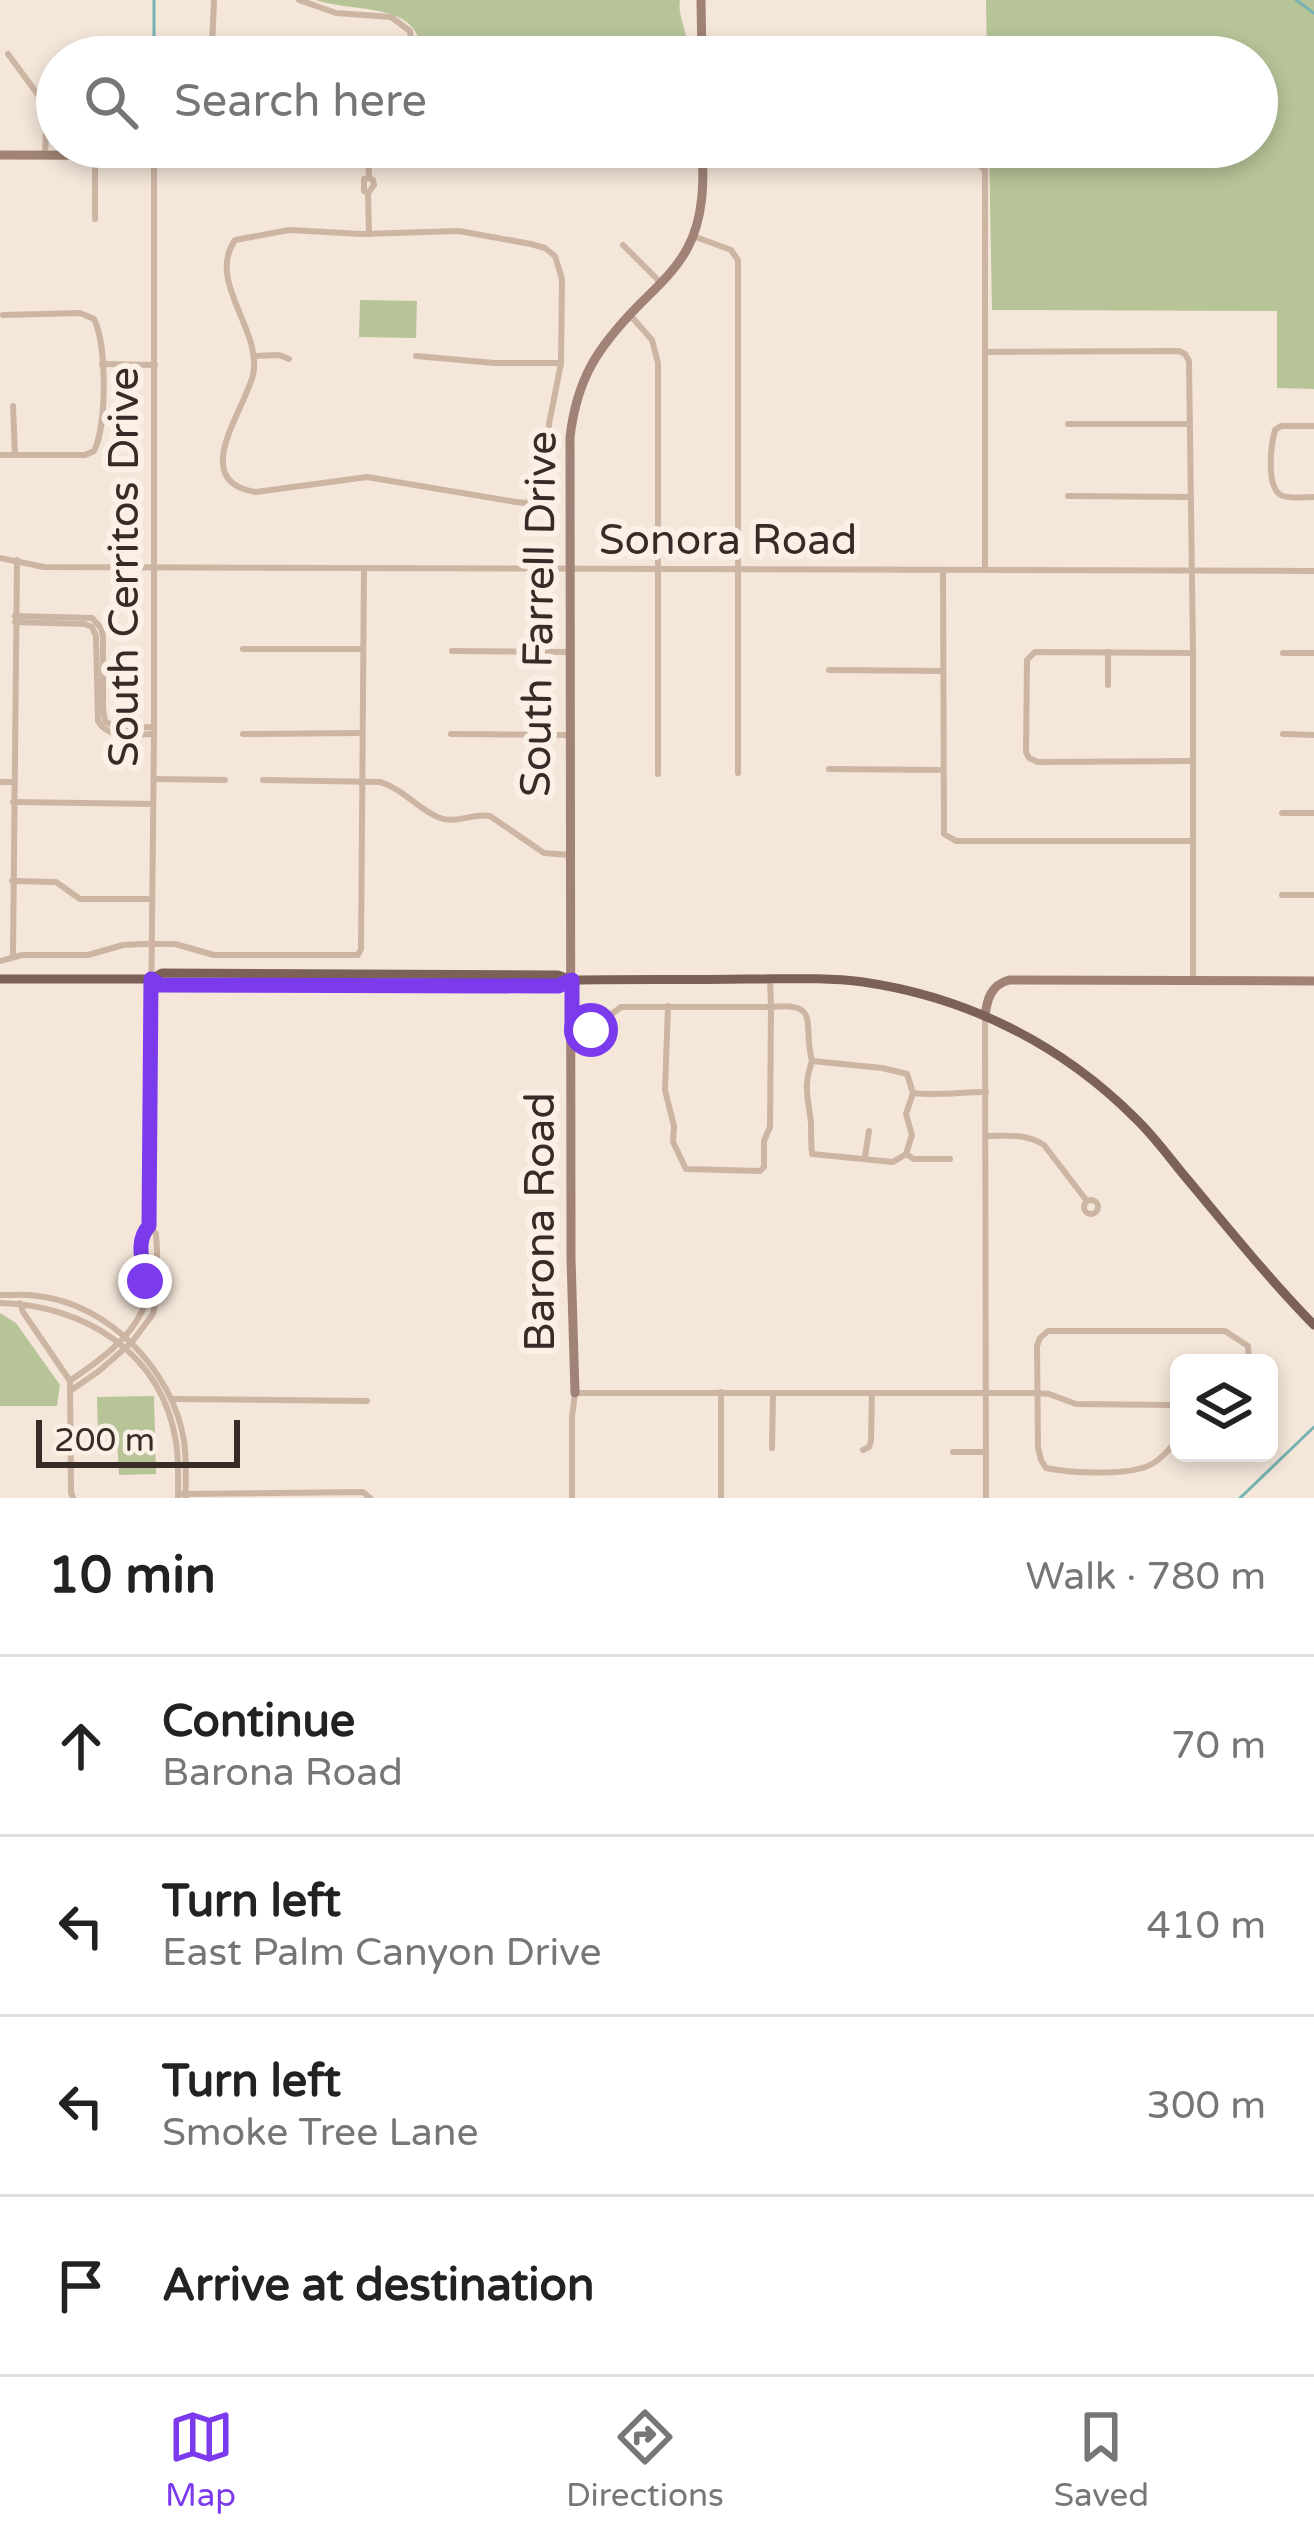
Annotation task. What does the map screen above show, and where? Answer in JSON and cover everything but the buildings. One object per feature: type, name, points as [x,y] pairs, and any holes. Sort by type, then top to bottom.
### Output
[{"type":"main road","points":[[0,979],[422,986],[770,980],[859,982],[916,992],[986,1016],[1044,1045],[1107,1091],[1314,1324]]},
{"type":"street","points":[[212,36],[214,0]]},
{"type":"street","points":[[299,0],[337,13],[392,16],[411,36]]},
{"type":"street","points":[[701,0],[702,36]]},
{"type":"street","points":[[8,54],[36,92]]},
{"type":"street","points":[[0,155],[36,155]]},
{"type":"street","points":[[94,168],[95,219]]},
{"type":"street","name":"South Cerritos Drive","points":[[149,1226],[154,168]]},
{"type":"street","points":[[369,168],[369,178],[374,180],[368,194],[369,234]]},
{"type":"street","name":"South Farrell Drive","points":[[572,980],[570,437],[575,402],[606,341],[661,283],[693,236],[702,198],[702,168]]},
{"type":"street","points":[[983,168],[985,569]]},
{"type":"street","points":[[289,230],[369,234],[458,231],[531,244],[555,256],[562,279],[561,363],[549,424],[549,474],[538,496],[516,502],[368,478],[256,492],[242,490],[225,474],[221,454],[253,375],[254,356],[229,281],[229,249],[235,240],[289,230]]},
{"type":"street","points":[[693,236],[731,250],[738,260],[738,772]]},
{"type":"street","points":[[623,245],[661,283]]},
{"type":"street","points":[[0,455],[85,455],[94,451],[101,434],[100,330],[94,319],[80,313],[3,315]]},
{"type":"street","points":[[630,315],[657,352],[658,774]]},
{"type":"street","points":[[986,352],[1179,351],[1189,361],[1193,980]]},
{"type":"street","points":[[254,356],[289,359]]},
{"type":"street","points":[[416,356],[561,363]]},
{"type":"street","points":[[102,364],[155,365]]},
{"type":"street","points":[[13,406],[15,455]]},
{"type":"street","points":[[1068,424],[1190,424]]},
{"type":"street","points":[[1314,426],[1275,430],[1272,466],[1277,494],[1314,497]]},
{"type":"street","points":[[1068,496],[1190,497]]},
{"type":"street","name":"Sonora Road","points":[[0,558],[44,567],[1314,571]]},
{"type":"street","points":[[13,956],[17,560]]},
{"type":"street","points":[[0,961],[13,956],[88,955],[123,945],[152,944],[182,945],[214,955],[358,955],[362,949],[364,568]]},
{"type":"street","points":[[943,570],[944,834],[956,841],[1193,841]]},
{"type":"street","points":[[13,614],[92,626],[98,721],[103,730],[114,734],[154,730]]},
{"type":"street","points":[[243,650],[363,650]]},
{"type":"street","points":[[452,652],[569,652]]},
{"type":"street","points":[[1193,653],[1035,652],[1028,660],[1026,752],[1038,762],[1193,761]]},
{"type":"street","points":[[1108,652],[1108,686]]},
{"type":"street","points":[[1283,653],[1314,653]]},
{"type":"street","points":[[829,670],[943,671]]},
{"type":"street","points":[[0,694],[14,694]]},
{"type":"street","points":[[243,734],[362,733]]},
{"type":"street","points":[[451,734],[570,735]]},
{"type":"street","points":[[1282,734],[1314,735]]},
{"type":"street","points":[[829,769],[943,770]]},
{"type":"street","points":[[154,779],[225,780]]},
{"type":"street","points":[[263,780],[394,786],[437,818],[490,816],[544,853],[570,855]]},
{"type":"street","points":[[0,782],[14,782]]},
{"type":"street","points":[[13,802],[153,804]]},
{"type":"street","points":[[1282,813],[1314,813]]},
{"type":"street","points":[[12,881],[56,882],[80,899],[152,899]]},
{"type":"street","points":[[1282,895],[1314,895]]},
{"type":"street","name":"Barona Road","points":[[572,980],[575,1393]]},
{"type":"street","points":[[668,1006],[664,1090],[682,1166],[692,1171],[760,1171],[770,1127],[770,980]]},
{"type":"street","points":[[986,1498],[987,999],[994,988],[1009,980],[1314,981]]},
{"type":"street","points":[[572,1032],[591,1030],[621,1006],[801,1007],[812,1061],[805,1094],[812,1154],[893,1162],[906,1154],[912,1135],[906,1114],[913,1094],[907,1074],[812,1061]]},
{"type":"street","points":[[913,1094],[986,1092]]},
{"type":"street","points":[[866,1158],[869,1131]]},
{"type":"street","points":[[986,1136],[1018,1136],[1044,1145],[1087,1201]]},
{"type":"street","points":[[906,1154],[914,1159],[950,1159]]},
{"type":"street","points":[[70,1381],[124,1342],[142,1312],[146,1292],[142,1233],[149,1226],[156,1234],[158,1268],[153,1314],[99,1371],[70,1391]]},
{"type":"street","points":[[143,1268],[158,1268]]},
{"type":"street","points":[[0,1299],[40,1296],[61,1301],[85,1310],[124,1342],[167,1400],[182,1496],[363,1492],[370,1498]]},
{"type":"street","points":[[18,1299],[70,1381],[70,1496]]},
{"type":"street","points":[[1170,1448],[1158,1461],[1126,1471],[1046,1468],[1038,1447],[1036,1393],[1037,1346],[1048,1331],[1226,1331],[1248,1346],[1248,1354]]},
{"type":"street","points":[[721,1392],[721,1498]]},
{"type":"street","points":[[572,1498],[575,1393],[1036,1393],[1076,1404],[1170,1405]]},
{"type":"street","points":[[772,1393],[772,1448]]},
{"type":"street","points":[[863,1450],[871,1441],[872,1393]]},
{"type":"street","points":[[167,1400],[367,1401]]},
{"type":"street","points":[[953,1451],[986,1452]]},
{"type":"green space","points":[[316,0],[680,0],[686,36],[417,36],[411,26],[385,12]]},
{"type":"green space","points":[[986,0],[1314,0],[1314,389],[1277,388],[1277,311],[992,310],[989,168],[1278,168],[1278,36],[987,36]]},
{"type":"green space","points":[[360,300],[417,301],[416,338],[359,337]]},
{"type":"green space","points":[[0,1313],[16,1323],[60,1385],[57,1406],[0,1406]]},
{"type":"green space","points":[[154,1396],[156,1474],[119,1475],[117,1436],[98,1436],[97,1397]]},
{"type":"waterway","points":[[154,0],[154,36]]},
{"type":"waterway","points":[[1296,0],[1314,13]]},
{"type":"waterway","points":[[1240,1498],[1314,1427]]},
{"type":"route","points":[[145,1281],[141,1248],[142,1233],[149,1226],[151,979],[160,985],[558,986],[572,980],[572,1032],[591,1030]]}]
